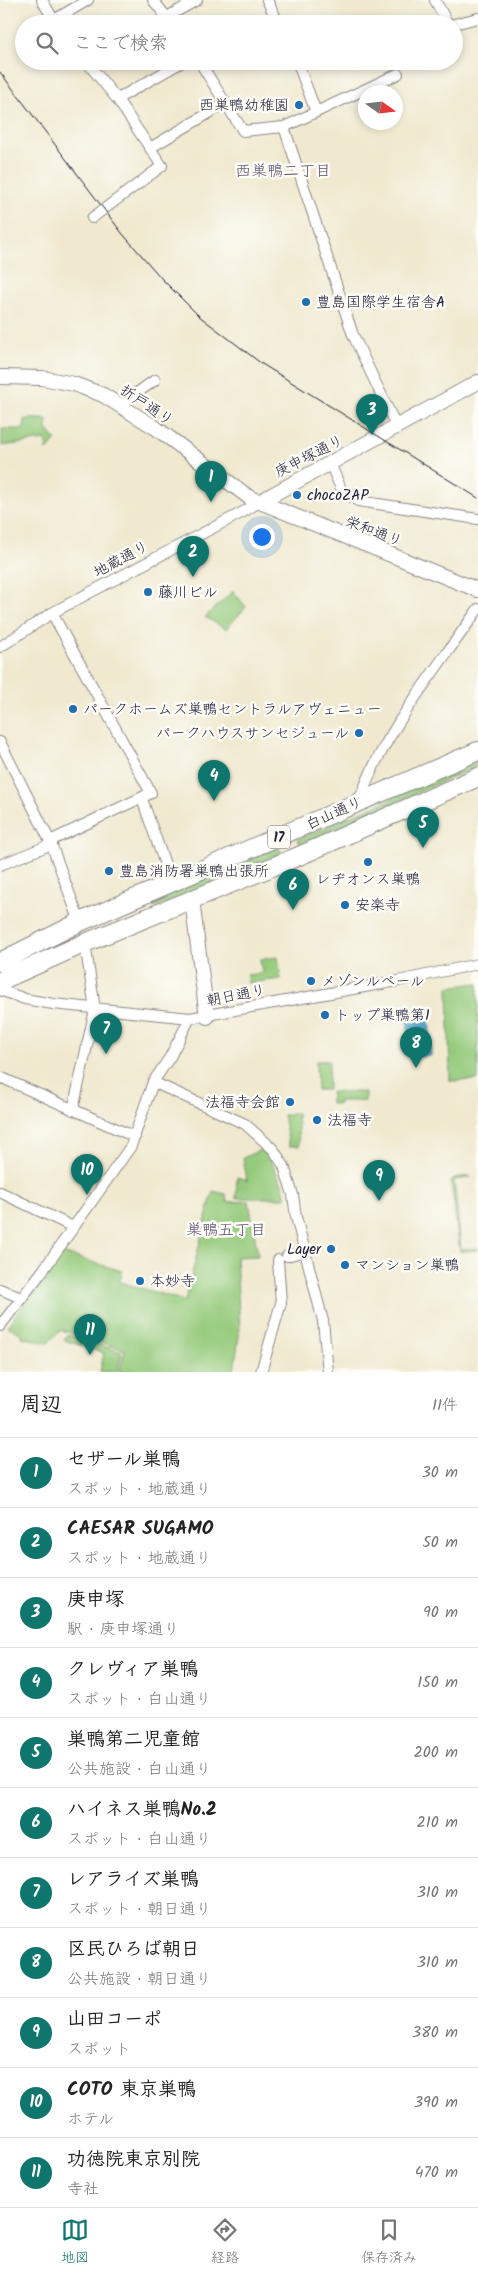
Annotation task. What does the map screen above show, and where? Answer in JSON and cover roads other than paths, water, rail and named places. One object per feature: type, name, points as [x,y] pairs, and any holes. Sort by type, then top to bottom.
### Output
[{"type":"highway","name":"白山通り","points":[[0,962],[80,922],[478,751]]},
{"type":"highway","name":"白山通り","points":[[0,981],[85,943],[192,900],[478,777]]},
{"type":"street","points":[[42,0],[51,15]]},
{"type":"street","points":[[66,15],[88,0]]},
{"type":"street","points":[[153,0],[164,15]]},
{"type":"street","points":[[177,15],[197,0]]},
{"type":"street","points":[[267,0],[274,15]]},
{"type":"street","points":[[435,0],[443,15]]},
{"type":"street","points":[[463,22],[478,18]]},
{"type":"street","points":[[92,218],[162,166],[117,99],[93,70]]},
{"type":"street","points":[[117,99],[168,70]]},
{"type":"street","points":[[205,70],[244,131],[284,127],[398,74]]},
{"type":"street","points":[[300,70],[316,112]]},
{"type":"street","points":[[150,148],[226,103]]},
{"type":"street","points":[[284,127],[352,334],[397,428]]},
{"type":"street","name":"折戸通り","points":[[0,377],[42,378],[74,384],[104,396],[156,428],[242,494],[259,502]]},
{"type":"street","points":[[120,405],[155,380]]},
{"type":"street","name":"庚申塚通り","points":[[259,502],[478,382]]},
{"type":"street","points":[[330,463],[342,491],[358,501],[478,520]]},
{"type":"street","name":"栄和通り","points":[[259,502],[478,590]]},
{"type":"street","name":"地蔵通り","points":[[0,647],[52,613],[259,502]]},
{"type":"street","points":[[358,802],[367,776],[407,712],[478,609]]},
{"type":"street","points":[[0,865],[151,793],[52,613]]},
{"type":"street","points":[[0,742],[51,842],[80,922]]},
{"type":"street","points":[[142,798],[172,884]]},
{"type":"street","points":[[192,900],[207,1017]]},
{"type":"street","points":[[73,1110],[95,1009],[85,943]]},
{"type":"street","name":"朝日通り","points":[[0,990],[25,999],[95,1009],[190,1018],[207,1017],[478,964]]},
{"type":"street","points":[[0,1326],[131,1146],[153,1082],[170,1057],[190,1018]]},
{"type":"street","points":[[0,1078],[135,1137]]},
{"type":"street","points":[[153,1082],[245,1124],[273,1148],[284,1166],[293,1195],[323,1321],[328,1372]]},
{"type":"street","points":[[0,1192],[73,1227]]},
{"type":"street","points":[[261,1372],[281,1303],[282,1258],[305,1251]]},
{"type":"street","points":[[0,1289],[22,1298]]},
{"type":"water","points":[[429,1012],[431,1056],[410,1057],[407,1013]]},
{"type":"tram line","points":[[0,72],[122,233],[162,279],[199,316],[262,364],[478,498]]},
{"type":"place","name":"西巣鴨幼稚園","points":[[299,105]]},
{"type":"place","name":"豊島国際学生宿舎A","points":[[306,302]]},
{"type":"place","name":"庚申塚","points":[[372,435]]},
{"type":"place","name":"chocoZAP","points":[[297,495]]},
{"type":"place","name":"セザール巣鴨","points":[[211,502]]},
{"type":"place","name":"CAESAR SUGAMO","points":[[193,577]]},
{"type":"place","name":"藤川ビル","points":[[148,592]]},
{"type":"place","name":"パークホームズ巣鴨セントラルアヴェニュー","points":[[73,709]]},
{"type":"place","name":"パークハウスサンセジュール","points":[[359,733]]},
{"type":"place","name":"クレヴィア巣鴨","points":[[214,801]]},
{"type":"place","name":"巣鴨第二児童館","points":[[423,848]]},
{"type":"place","name":"レヂオンス巣鴨","points":[[368,862]]},
{"type":"place","name":"豊島消防署巣鴨出張所","points":[[109,871]]},
{"type":"place","name":"安楽寺","points":[[345,905]]},
{"type":"place","name":"ハイネス巣鴨No.2","points":[[293,910]]},
{"type":"place","name":"メゾンルペール","points":[[311,981]]},
{"type":"place","name":"トップ巣鴨第1","points":[[325,1015]]},
{"type":"place","name":"レアライズ巣鴨","points":[[106,1054]]},
{"type":"place","name":"区民ひろば朝日","points":[[416,1068]]},
{"type":"place","name":"法福寺会館","points":[[290,1102]]},
{"type":"place","name":"法福寺","points":[[317,1120]]},
{"type":"place","name":"COTO 東京巣鴨","points":[[87,1195]]},
{"type":"place","name":"山田コーポ","points":[[379,1201]]},
{"type":"place","name":"Layer","points":[[331,1249]]},
{"type":"place","name":"マンション巣鴨","points":[[345,1265]]},
{"type":"place","name":"本妙寺","points":[[140,1281]]},
{"type":"place","name":"功徳院東京別院","points":[[90,1355]]},
{"type":"district","name":"西巣鴨二丁目","points":[[283,170]]},
{"type":"district","name":"巣鴨五丁目","points":[[226,1229]]}]
